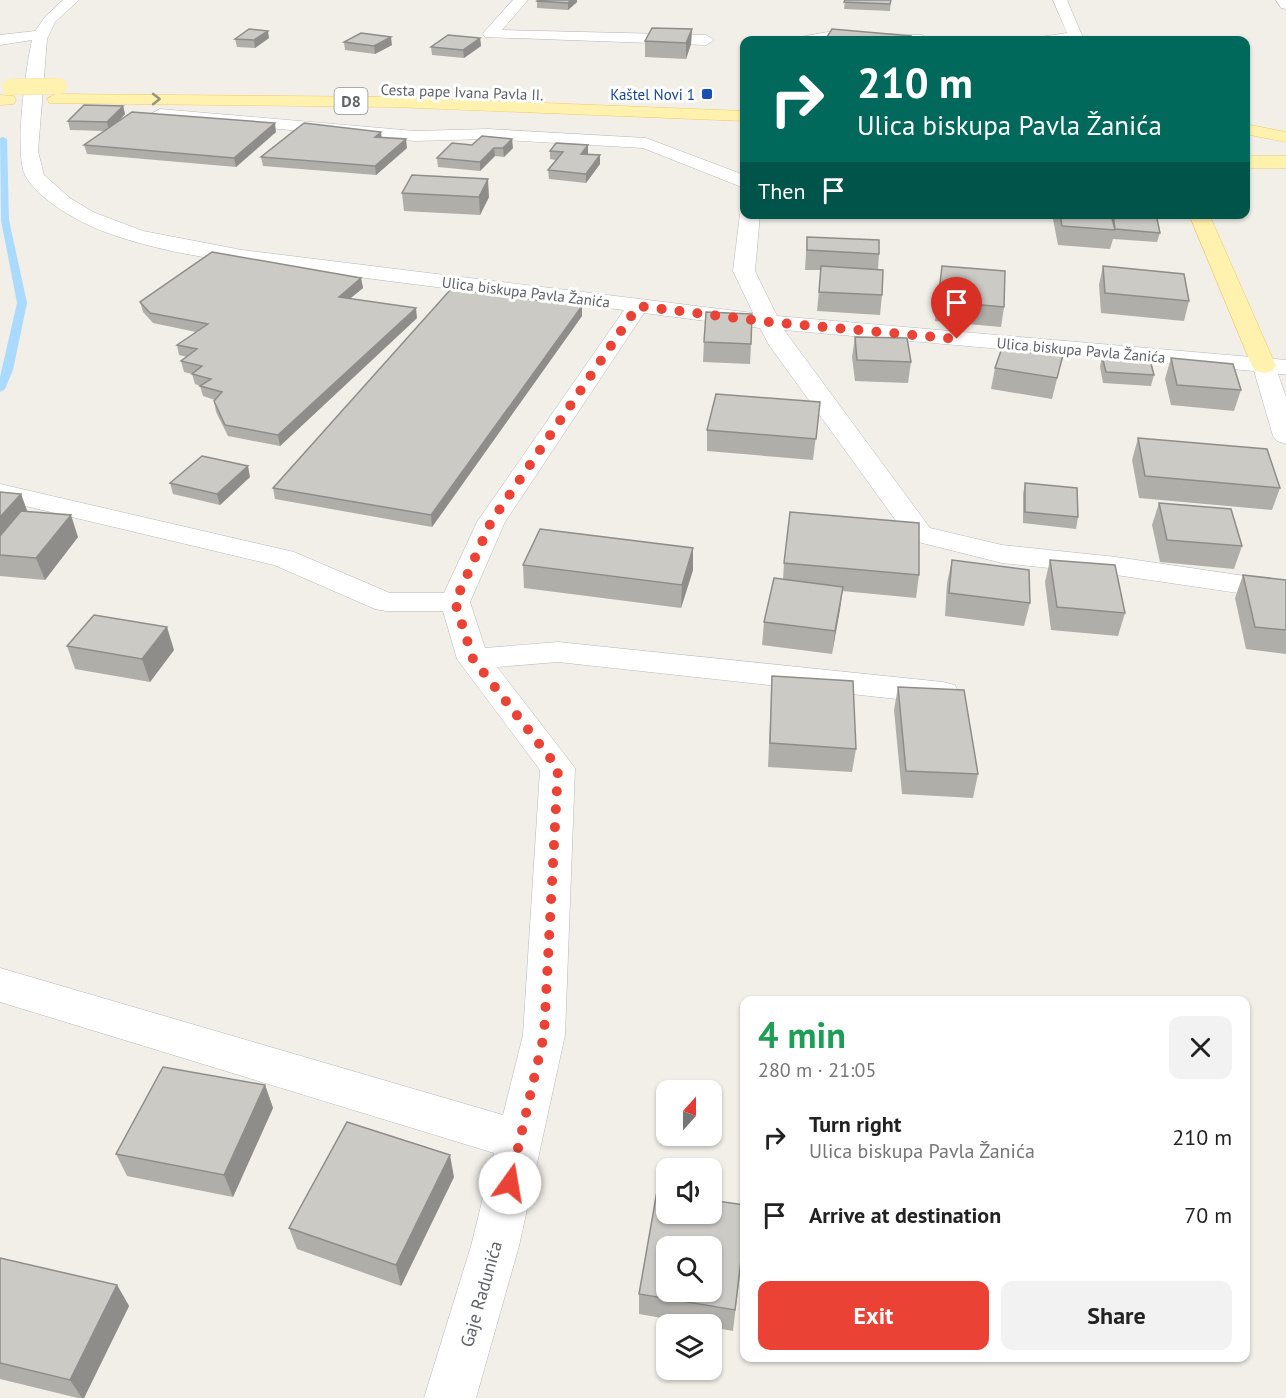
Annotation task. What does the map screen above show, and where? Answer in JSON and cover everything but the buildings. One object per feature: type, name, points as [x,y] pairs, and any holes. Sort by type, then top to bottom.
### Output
[{"type":"main road","name":"Cesta pape Ivana Pavla II.","points":[[4,94],[478,91],[740,104]]},
{"type":"main road","name":"Cesta pape Ivana Pavla II.","points":[[57,93],[394,102],[740,116]]},
{"type":"main road","points":[[1250,130],[1286,138]]},
{"type":"main road","points":[[1250,136],[1286,138]]},
{"type":"main road","points":[[1250,150],[1286,153]]},
{"type":"main road","points":[[1250,162],[1286,162]]},
{"type":"main road","points":[[1201,219],[1275,367]]},
{"type":"street","points":[[0,40],[38,35],[52,14],[72,0]]},
{"type":"street","points":[[521,0],[490,34],[706,40]]},
{"type":"street","points":[[1060,0],[1075,36]]},
{"type":"street","points":[[1283,0],[1286,4]]},
{"type":"street","name":"Ulica biskupa Pavla Žanića","points":[[38,35],[33,108],[27,144],[33,173],[67,207],[114,228],[169,242],[242,256],[769,322],[1275,367]]},
{"type":"street","points":[[160,114],[415,136],[488,134],[646,143],[740,180]]},
{"type":"street","points":[[749,219],[744,271],[777,340],[920,534],[1002,554],[1116,566],[1286,591]]},
{"type":"street","points":[[0,492],[284,558],[386,602],[455,602],[491,522],[638,306]]},
{"type":"street","points":[[1275,367],[1286,436]]},
{"type":"street","name":"Gaje Radunića","points":[[450,1398],[495,1246],[544,1035],[558,768],[473,659],[455,602]]},
{"type":"street","points":[[473,659],[558,652],[960,695]]},
{"type":"street","points":[[0,985],[519,1140]]},
{"type":"waterway","points":[[0,389],[8,370],[22,303],[5,220],[3,139]]},
{"type":"place","name":"Kaštel Novi 1","points":[[707,94]]},
{"type":"route","points":[[510,1183],[544,1035],[558,768],[473,659],[455,602],[491,522],[638,306],[769,322],[957,339]]}]
